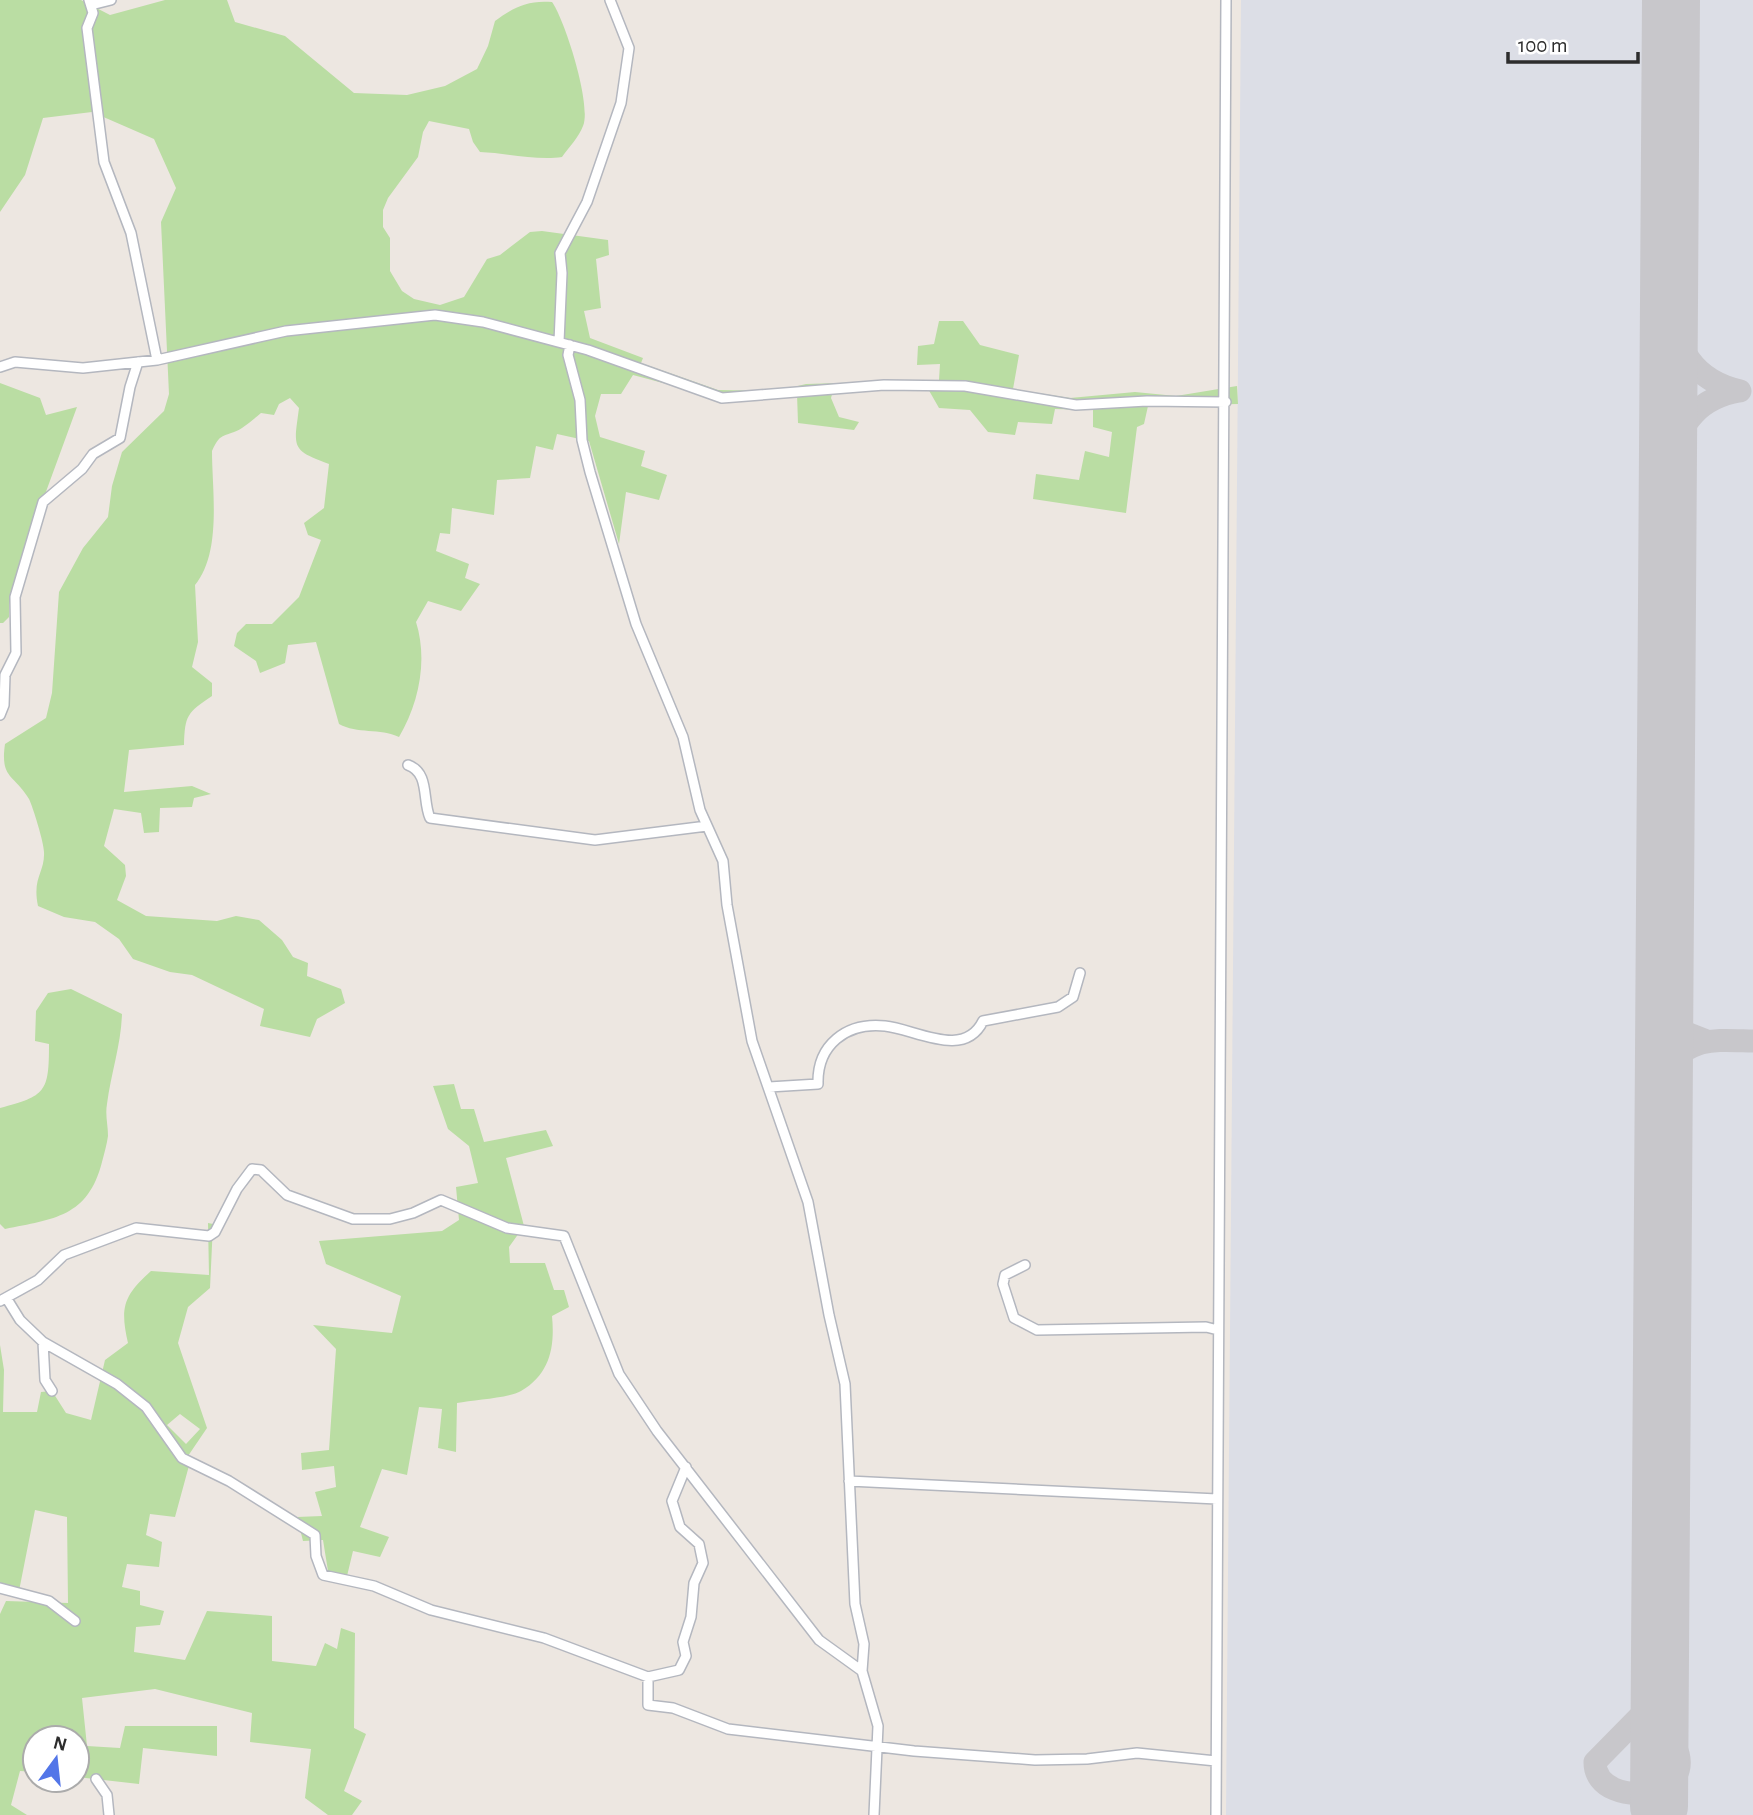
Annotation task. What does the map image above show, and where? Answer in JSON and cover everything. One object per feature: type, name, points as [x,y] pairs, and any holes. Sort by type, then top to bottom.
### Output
[{"type":"street","points":[[111,0],[90,3],[93,13],[87,28],[104,162],[131,233],[157,360]]},
{"type":"street","points":[[559,342],[562,273],[560,253],[587,202],[621,103],[629,48],[610,0]]},
{"type":"street","points":[[1216,1815],[1226,402],[1226,0]]},
{"type":"street","points":[[0,367],[15,362],[83,368],[157,360],[286,331],[430,315],[483,322],[570,345],[722,398],[884,385],[965,386],[1076,405],[1147,401],[1226,402]]},
{"type":"street","points":[[570,345],[568,355],[580,400],[582,440],[590,472],[636,624],[684,737],[700,810],[723,861],[727,905],[745,990],[745,1010],[752,1041],[808,1202],[845,1384],[855,1604],[864,1644],[862,1671],[878,1720],[873,1786],[874,1815]]},
{"type":"street","points":[[0,715],[4,705],[5,675],[16,653],[15,597],[43,502],[82,469],[93,454],[120,438],[138,362]]},
{"type":"street","points":[[408,765],[420,773],[430,818],[439,821],[490,825],[595,840],[707,826]]},
{"type":"street","points":[[769,1087],[818,1084],[818,1068],[823,1053],[833,1042],[852,1030],[885,1026],[947,1041],[967,1037],[978,1030],[983,1021],[1058,1007],[1073,997],[1080,973]]},
{"type":"street","points":[[686,1467],[672,1502],[680,1527],[699,1544],[703,1563],[691,1596],[691,1617],[683,1642],[686,1656],[679,1670],[648,1677],[544,1638],[431,1610],[374,1586],[323,1575],[316,1556],[315,1535],[229,1481],[182,1458],[146,1408],[117,1384],[43,1342],[4,1300],[38,1280],[64,1255],[131,1230],[143,1227],[209,1236],[215,1232],[237,1189],[253,1169],[261,1170],[287,1195],[353,1219],[390,1219],[413,1213],[441,1200],[507,1228],[564,1236],[621,1377],[686,1467],[819,1640],[862,1671]]},
{"type":"street","points":[[1025,1265],[1005,1275],[1003,1284],[1014,1318],[1037,1330],[1206,1327],[1218,1330]]},
{"type":"street","points":[[43,1342],[45,1380],[52,1391]]},
{"type":"street","points":[[849,1482],[1217,1499]]},
{"type":"street","points":[[0,1588],[49,1601],[75,1620]]},
{"type":"street","points":[[648,1677],[648,1705],[673,1708],[725,1728],[878,1746],[1035,1760],[1087,1759],[1137,1753],[1216,1762]]},
{"type":"street","points":[[96,1779],[107,1795],[109,1815]]},
{"type":"shaded area","points":[[1241,0],[1753,0],[1753,1815],[1226,1815]]},
{"type":"green space","points":[[0,0],[81,0],[110,15],[165,0],[227,0],[235,22],[285,36],[354,93],[407,95],[445,86],[477,69],[488,46],[495,21],[522,6],[536,2],[552,2],[570,44],[581,82],[585,115],[583,126],[562,157],[553,158],[480,152],[469,129],[429,121],[423,132],[418,157],[388,198],[383,210],[383,227],[390,238],[390,271],[402,291],[414,299],[440,305],[464,297],[487,259],[500,255],[530,232],[542,231],[608,240],[609,255],[596,259],[601,308],[584,311],[590,338],[643,358],[641,363],[718,390],[777,391],[806,384],[939,380],[940,364],[917,365],[918,346],[934,344],[939,321],[963,321],[980,345],[1019,355],[1013,389],[1070,398],[1135,392],[1176,396],[1237,386],[1238,404],[1148,406],[1144,424],[1137,427],[1126,513],[1033,499],[1036,474],[1079,480],[1085,451],[1109,457],[1112,432],[1093,427],[1093,410],[1055,409],[1052,424],[1018,422],[1015,435],[988,432],[970,410],[939,408],[927,387],[833,391],[831,398],[839,417],[859,422],[854,430],[798,423],[797,394],[723,399],[633,375],[621,394],[601,394],[595,416],[600,437],[645,451],[641,466],[667,475],[659,500],[626,492],[619,544],[589,441],[557,434],[553,450],[536,446],[530,478],[497,480],[494,515],[452,508],[450,534],[440,533],[436,551],[469,564],[465,578],[480,584],[461,611],[428,601],[416,622],[420,636],[420,681],[412,710],[399,737],[339,724],[316,642],[288,645],[285,663],[260,673],[256,661],[234,646],[237,633],[246,624],[272,624],[299,597],[321,540],[308,535],[304,523],[324,508],[329,464],[307,455],[298,445],[296,431],[299,408],[290,398],[279,404],[274,415],[261,413],[242,428],[221,437],[212,451],[212,539],[209,556],[195,585],[198,642],[192,667],[212,683],[212,696],[189,716],[184,745],[129,750],[124,792],[192,786],[211,794],[194,798],[192,807],[160,808],[159,832],[144,833],[141,813],[114,809],[104,846],[125,865],[126,876],[117,900],[146,916],[217,921],[236,916],[259,920],[282,940],[293,957],[308,963],[307,976],[341,989],[345,1003],[317,1019],[310,1037],[260,1026],[264,1009],[192,975],[170,972],[133,959],[119,939],[95,922],[64,917],[38,906],[37,888],[44,859],[42,841],[29,799],[6,770],[5,744],[46,718],[52,693],[59,592],[83,548],[108,517],[112,486],[122,452],[164,411],[169,394],[161,222],[176,188],[154,139],[92,112],[43,118],[25,175],[0,212]]},
{"type":"green space","points":[[0,383],[40,398],[46,415],[77,407],[25,549],[9,604],[9,617],[3,623],[0,623]]},
{"type":"green space","points":[[71,989],[122,1014],[107,1104],[108,1136],[102,1162],[96,1180],[78,1205],[54,1218],[5,1229],[0,1224],[0,1108],[27,1100],[42,1090],[48,1073],[49,1044],[35,1041],[36,1011],[48,993]]},
{"type":"green space","points":[[454,1084],[461,1109],[474,1109],[484,1142],[546,1130],[553,1146],[506,1158],[524,1226],[509,1247],[510,1263],[545,1263],[554,1290],[564,1290],[569,1307],[552,1316],[549,1359],[531,1384],[508,1395],[457,1403],[456,1452],[438,1448],[442,1409],[419,1407],[407,1475],[382,1469],[360,1527],[389,1537],[380,1557],[353,1551],[347,1576],[328,1571],[323,1540],[303,1541],[297,1517],[322,1516],[315,1492],[336,1487],[334,1466],[302,1470],[301,1453],[329,1450],[336,1349],[313,1325],[392,1333],[401,1296],[326,1264],[319,1241],[442,1231],[459,1220],[456,1187],[478,1183],[469,1146],[448,1129],[433,1086]]},
{"type":"green space","points":[[208,1223],[213,1224],[210,1288],[188,1307],[178,1343],[207,1428],[188,1456],[190,1462],[175,1517],[150,1514],[146,1535],[162,1542],[159,1567],[127,1564],[122,1587],[140,1591],[140,1605],[164,1611],[160,1625],[136,1627],[134,1652],[185,1660],[207,1611],[272,1616],[272,1661],[316,1666],[325,1643],[337,1649],[341,1628],[355,1633],[354,1728],[366,1734],[344,1791],[362,1801],[352,1815],[328,1815],[305,1798],[311,1749],[250,1742],[252,1713],[155,1689],[82,1698],[85,1724],[21,1724],[21,1771],[11,1805],[27,1815],[0,1815],[0,1614],[6,1601],[68,1603],[67,1517],[35,1510],[18,1596],[0,1591],[0,1345],[4,1370],[3,1412],[37,1412],[41,1392],[52,1391],[66,1413],[91,1420],[105,1360],[128,1343],[124,1320],[126,1303],[134,1288],[151,1271],[209,1275]],"holes":[[[180,1414],[200,1429],[186,1444],[167,1425]]]},
{"type":"green space","points":[[125,1726],[217,1726],[217,1756],[143,1748],[139,1784],[91,1779],[91,1746],[120,1748]]},
{"type":"taxiway","points":[[1669,303],[1682,348],[1690,360],[1710,379],[1740,391]]},
{"type":"taxiway","points":[[1669,459],[1686,423],[1694,414],[1713,399],[1739,391]]},
{"type":"taxiway","points":[[1663,1013],[1681,1031],[1704,1040]]},
{"type":"taxiway","points":[[1663,1066],[1686,1050],[1705,1042],[1753,1041]]},
{"type":"taxiway","points":[[1660,1689],[1654,1702],[1595,1762],[1600,1779],[1614,1789],[1633,1793],[1653,1791],[1669,1783],[1678,1769],[1677,1750],[1660,1725]]},
{"type":"runway","points":[[1659,1806],[1671,0]]}]
